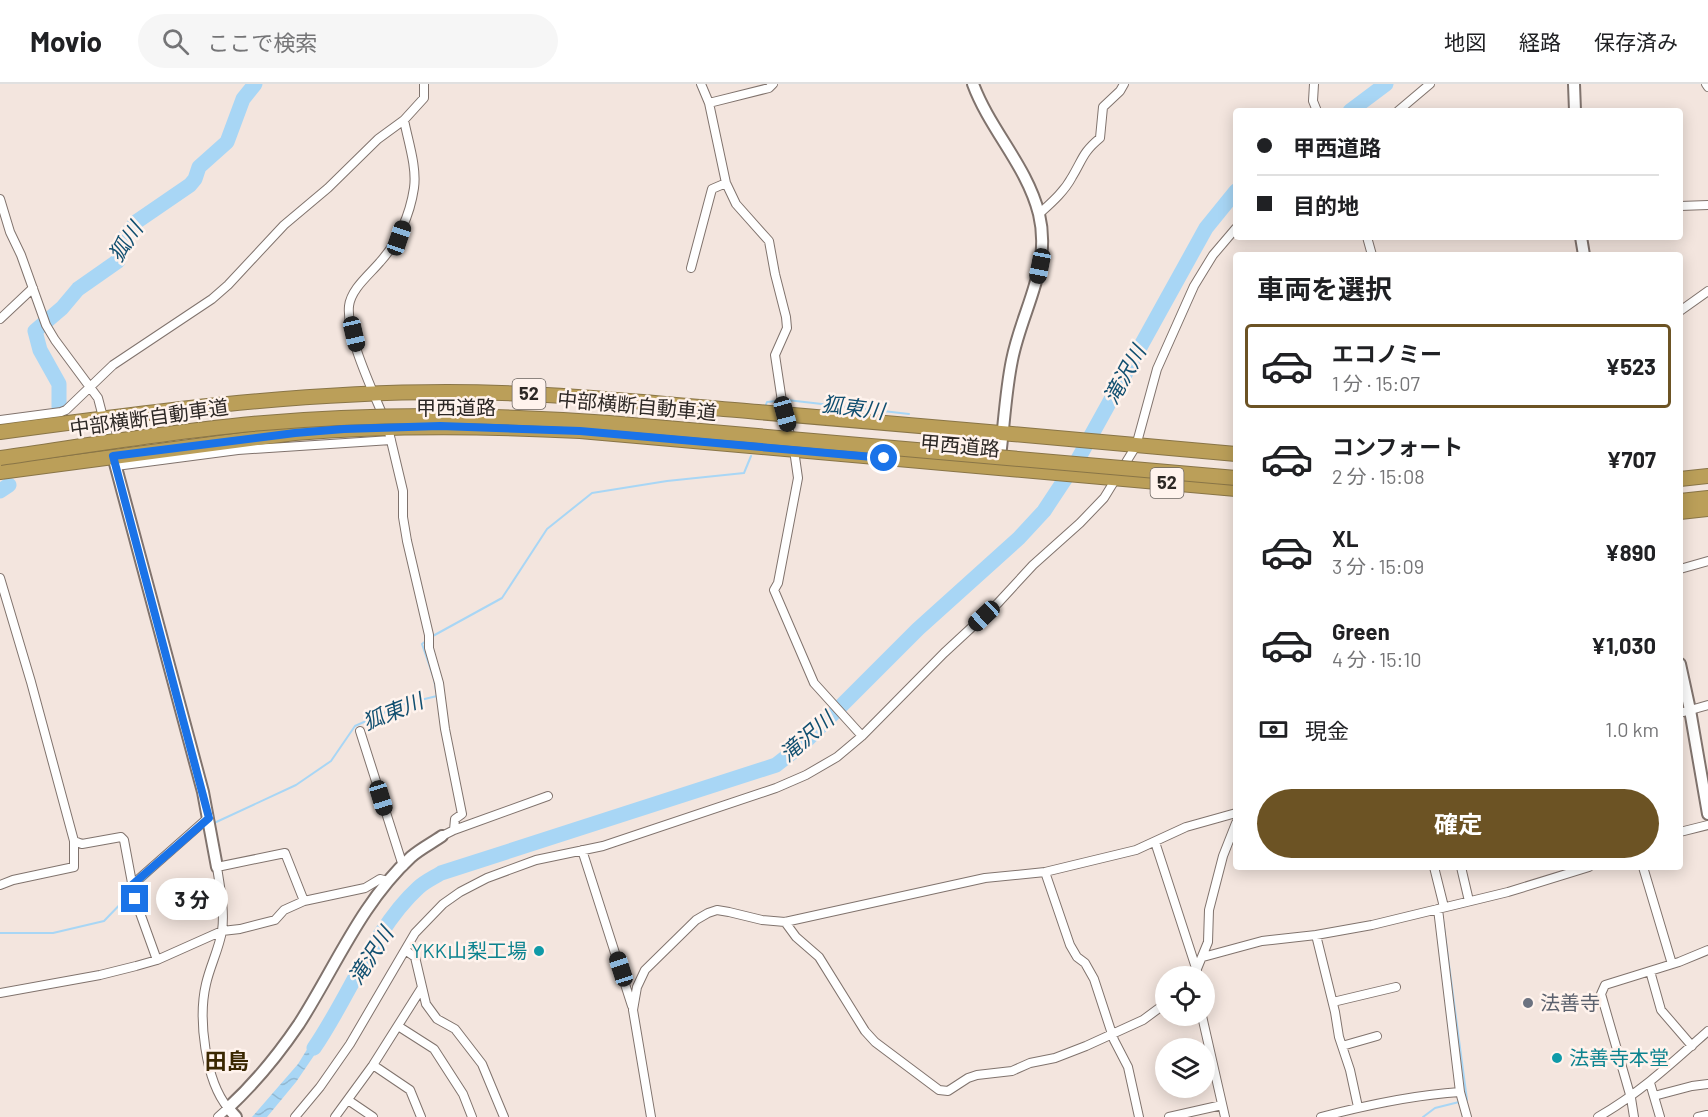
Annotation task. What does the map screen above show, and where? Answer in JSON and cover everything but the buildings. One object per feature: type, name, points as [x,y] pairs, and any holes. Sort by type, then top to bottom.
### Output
[{"type":"highway","name":"甲西道路","points":[[0,432],[103,418],[280,399],[374,393],[514,393],[784,411],[1004,434],[1233,454]]},
{"type":"highway","name":"中部横断自動車道","points":[[0,458],[252,424],[392,417],[472,416],[528,417],[609,423],[1233,478]]},
{"type":"highway","name":"甲西道路","points":[[0,472],[115,461],[295,433],[390,434],[494,427],[580,431],[1233,489]]},
{"type":"highway","points":[[1683,479],[1708,476]]},
{"type":"highway","points":[[1683,501],[1708,498]]},
{"type":"highway","points":[[1683,512],[1708,509]]},
{"type":"street","points":[[0,420],[61,412],[74,404],[113,365],[212,299],[233,280],[284,225],[328,188],[378,139],[404,120],[424,98],[424,84]]},
{"type":"street","points":[[701,84],[709,103],[726,183],[736,204],[769,241],[787,328],[775,355],[780,392],[794,450],[798,478],[778,583],[774,590],[814,683],[862,736]]},
{"type":"street","points":[[709,103],[769,88],[773,84]]},
{"type":"street","points":[[973,84],[990,121],[1030,185],[1039,214],[1042,234],[1037,283],[1012,360],[999,468]]},
{"type":"street","points":[[1039,214],[1066,186],[1086,149],[1100,138],[1103,107],[1120,92],[1124,84]]},
{"type":"street","points":[[1314,84],[1313,101],[1316,108]]},
{"type":"street","points":[[1402,108],[1430,84]]},
{"type":"street","points":[[1574,84],[1575,108]]},
{"type":"street","points":[[404,120],[412,159],[414,187],[409,208],[399,238],[357,289],[349,307],[358,354],[390,434],[403,491],[403,517],[407,541],[429,635],[429,648],[440,683],[445,729],[462,814],[455,819],[454,830]]},
{"type":"street","points":[[691,268],[712,189],[726,183]]},
{"type":"street","points":[[0,199],[10,232],[21,255],[46,325],[98,398],[209,818],[224,908],[222,931],[206,983],[204,1025],[213,1082],[221,1100],[232,1113]]},
{"type":"street","points":[[1683,207],[1708,205]]},
{"type":"street","points":[[295,1117],[320,1087],[350,1044],[415,933],[443,904],[474,883],[536,860],[603,846],[776,788],[806,775],[837,757],[862,736],[944,653],[998,603],[1033,565],[1104,498],[1136,446],[1157,369],[1190,296],[1213,255],[1233,232]]},
{"type":"street","points":[[0,319],[33,288]]},
{"type":"street","points":[[1683,309],[1708,291]]},
{"type":"street","points":[[1683,568],[1708,561]]},
{"type":"street","points":[[0,578],[74,841],[74,867],[0,885]]},
{"type":"street","points":[[1683,692],[1685,711],[1706,787],[1708,814]]},
{"type":"street","points":[[1685,711],[1708,705]]},
{"type":"street","points":[[360,731],[403,866]]},
{"type":"street","points":[[218,1117],[232,1113],[274,1060],[314,1000],[371,902],[413,856],[454,830],[548,796]]},
{"type":"street","points":[[633,1010],[637,987],[645,970],[696,920],[717,910],[772,922],[785,922],[985,878],[1045,872],[1136,850],[1186,827],[1233,814]]},
{"type":"street","points":[[132,885],[209,818]]},
{"type":"street","points":[[1683,831],[1708,825]]},
{"type":"street","points":[[1199,966],[1208,942],[1209,910],[1223,856],[1233,831]]},
{"type":"street","points":[[74,841],[82,844],[121,837],[124,840],[135,899],[158,960]]},
{"type":"street","points":[[1155,842],[1193,966]]},
{"type":"street","points":[[582,850],[633,1010],[651,1117]]},
{"type":"street","points":[[217,867],[285,853],[304,901]]},
{"type":"street","points":[[1435,870],[1441,908],[1462,1098],[1467,1117]]},
{"type":"street","points":[[1462,870],[1469,901]]},
{"type":"street","points":[[1203,957],[1262,941],[1316,935],[1372,925],[1508,892],[1579,870]]},
{"type":"street","points":[[1644,870],[1671,964]]},
{"type":"street","points":[[1045,872],[1070,945],[1077,957],[1085,963],[1094,979],[1112,1035],[1128,1067],[1139,1117]]},
{"type":"street","points":[[0,993],[100,975],[158,960],[222,931],[274,920],[284,910],[304,901],[365,888],[380,879],[388,881]]},
{"type":"street","points":[[785,922],[796,937],[819,957],[875,1042],[939,1090],[948,1091],[977,1075],[1003,1074],[1054,1058],[1112,1035],[1143,1020],[1155,1011]]},
{"type":"street","points":[[1316,935],[1358,1107]]},
{"type":"street","points":[[405,950],[415,957],[426,1004],[437,1019],[456,1029],[482,1064],[504,1117]]},
{"type":"street","points":[[1634,1117],[1601,994],[1605,985],[1708,950]]},
{"type":"street","points":[[1650,971],[1661,1010],[1692,1046]]},
{"type":"street","points":[[1333,1002],[1396,987]]},
{"type":"street","points":[[335,1117],[373,1065],[421,989]]},
{"type":"street","points":[[398,1026],[434,1049],[463,1094],[472,1117]]},
{"type":"street","points":[[1204,1026],[1224,1117]]},
{"type":"street","points":[[1598,1117],[1650,1083],[1708,1031]]},
{"type":"street","points":[[1342,1046],[1377,1036]]},
{"type":"street","points":[[373,1065],[410,1090],[421,1117]]},
{"type":"street","points":[[1650,1083],[1660,1117]]},
{"type":"street","points":[[1654,1096],[1708,1084]]},
{"type":"street","points":[[1321,1117],[1358,1107],[1422,1095],[1462,1098]]},
{"type":"street","points":[[348,1100],[373,1117]]},
{"type":"street","points":[[1169,1117],[1222,1106]]},
{"type":"street","points":[[1698,1117],[1707,1114]]},
{"type":"water","points":[[319,1030],[328,1035],[296,1082],[267,1117],[252,1117],[298,1064]]},
{"type":"waterway","name":"狐川","points":[[59,407],[59,384],[40,350],[35,331],[62,308],[78,289],[118,261],[122,241],[136,222],[190,185],[199,167],[227,142],[243,99],[255,84]]},
{"type":"waterway","name":"滝沢川","points":[[1354,108],[1386,84]]},
{"type":"waterway","name":"滝沢川","points":[[314,1048],[388,923],[402,904],[426,882],[441,873],[776,765],[803,744],[918,629],[1019,538],[1044,511],[1077,461],[1206,228],[1233,195]]},
{"type":"waterway","name":"狐東川","points":[[765,407],[767,402],[787,400],[909,414]]},
{"type":"waterway","name":"狐東川","points":[[431,637],[502,598],[547,529],[592,493],[667,481],[744,473],[751,456]]},
{"type":"waterway","name":"狐川","points":[[0,491],[9,485]]},
{"type":"waterway","name":"狐東川","points":[[212,824],[296,785],[331,761],[355,726],[404,704],[437,696],[434,679],[422,644],[427,640]]},
{"type":"waterway","name":"狐東川","points":[[135,889],[159,866]]},
{"type":"waterway","name":"狐東川","points":[[0,933],[53,933],[104,921],[131,893]]},
{"type":"waterway","points":[[1423,1117],[1435,1108],[1467,1100],[1443,920]]},
{"type":"place","name":"YKK山梨工場","points":[[539,951]]},
{"type":"place","name":"法善寺","points":[[1528,1003]]},
{"type":"place","name":"法善寺本堂","points":[[1557,1058]]},
{"type":"district","name":"田島","points":[[227,1061]]},
{"type":"route","points":[[135,899],[132,885],[209,818],[113,456],[295,433],[440,426],[580,431],[884,458]]}]
